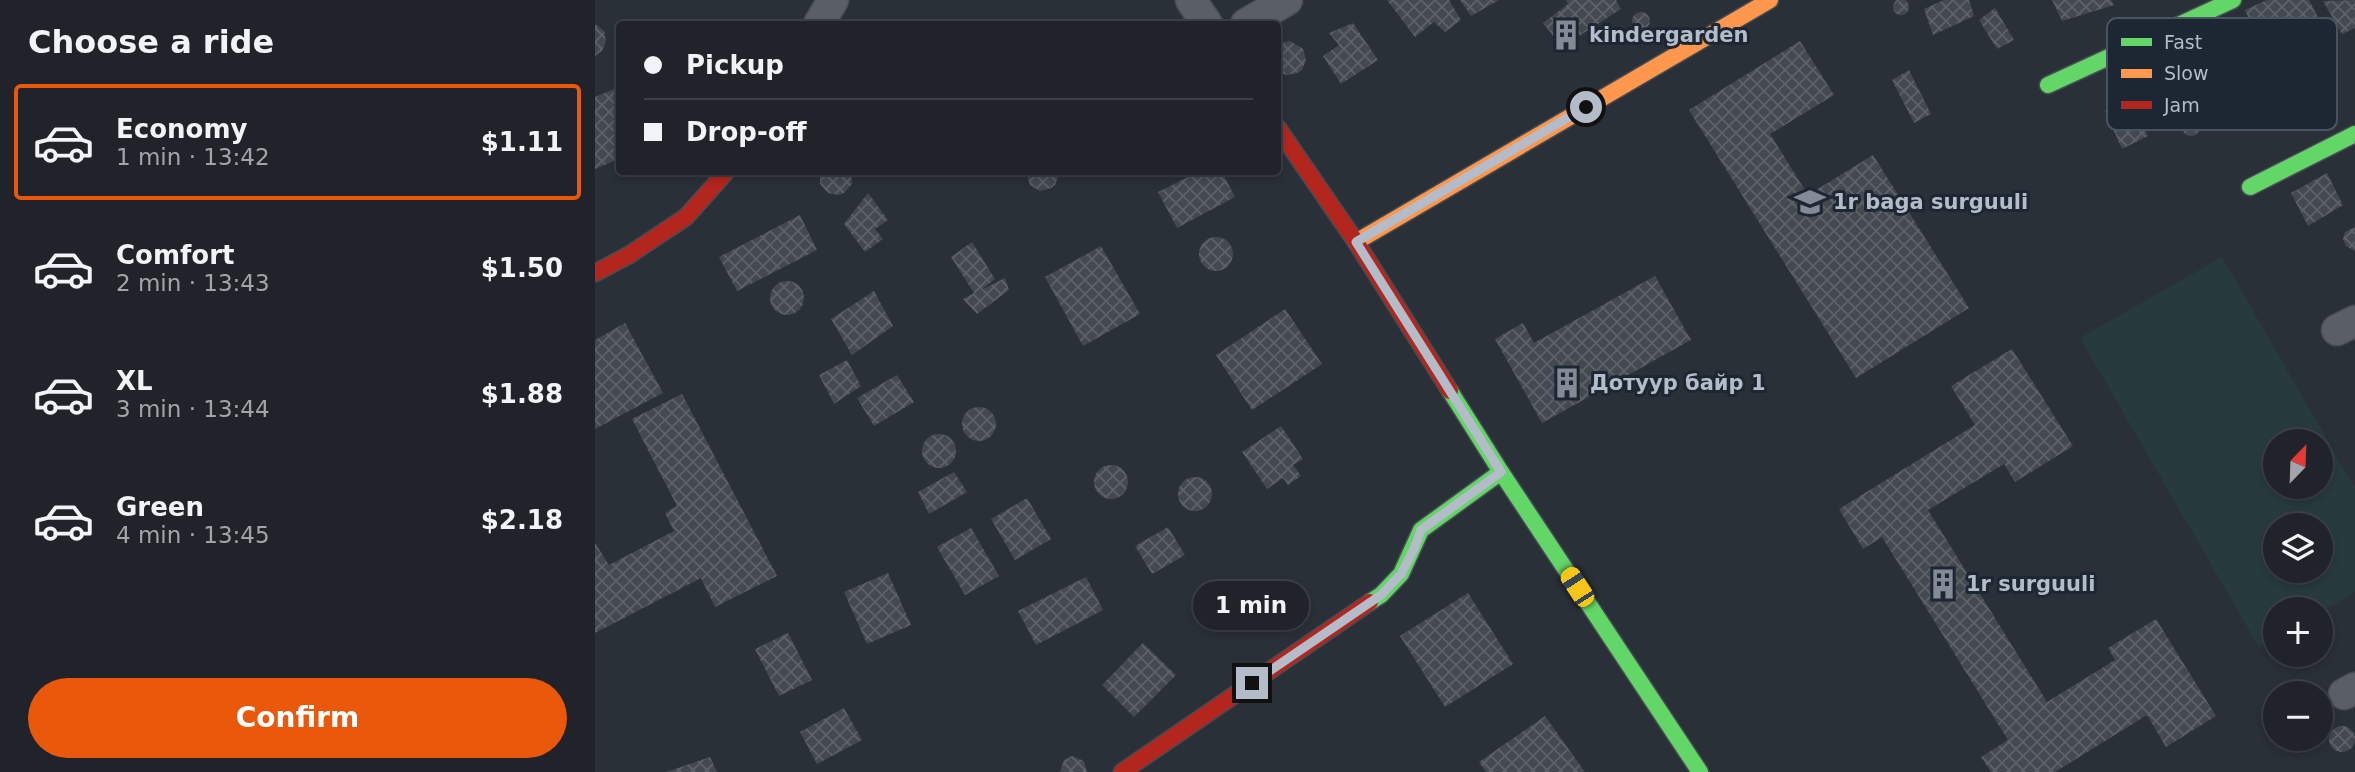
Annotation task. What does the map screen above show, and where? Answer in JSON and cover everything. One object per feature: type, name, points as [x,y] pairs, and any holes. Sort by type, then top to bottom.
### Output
[{"type":"street","points":[[821,21],[833,0]]},
{"type":"street","points":[[1191,0],[1205,21]]},
{"type":"street","points":[[1251,21],[1287,0]]},
{"type":"street","points":[[1356,242],[1770,0]]},
{"type":"street","points":[[2194,18],[2233,0]]},
{"type":"street","points":[[2048,85],[2107,58]]},
{"type":"street","points":[[1281,133],[1356,242],[1501,472],[1700,772]]},
{"type":"street","points":[[2250,187],[2355,134]]},
{"type":"street","points":[[595,273],[629,255],[686,217],[723,175]]},
{"type":"street","points":[[1122,772],[1381,595],[1401,574],[1421,530],[1501,472]]},
{"type":"green space","points":[[2222,257],[2321,429],[2263,429],[2263,499],[2333,499],[2333,450],[2355,488],[2355,592],[2333,605],[2333,597],[2263,597],[2263,645],[2259,647],[2080,338]]},
{"type":"building","points":[[1898,-1],[1904,-1],[1909,7],[1907,13],[1898,15],[1893,10],[1893,4]]},
{"type":"building","points":[[1387,0],[1449,0],[1461,20],[1445,32],[1434,22],[1415,37]]},
{"type":"building","points":[[1460,0],[1499,0],[1471,16]]},
{"type":"building","name":"kindergarden","points":[[1566,0],[1616,0],[1621,9],[1562,47],[1543,23],[1568,4]]},
{"type":"building","points":[[1944,0],[1969,0],[1974,16],[1933,35],[1924,9]]},
{"type":"building","points":[[2052,0],[2111,0],[2114,5],[2062,21]]},
{"type":"building","points":[[2267,0],[2309,0],[2318,18],[2249,18],[2245,10]]},
{"type":"building","points":[[2355,0],[2355,28],[2342,34],[2337,25],[2337,18],[2333,18],[2323,1]]},
{"type":"building","points":[[1995,8],[2014,40],[1997,49],[1979,20]]},
{"type":"building","points":[[1641,12],[1647,15],[1650,21],[1647,27],[1641,30],[1635,27],[1632,21],[1635,15]]},
{"type":"building","points":[[1353,23],[1378,60],[1341,84],[1323,56],[1339,45],[1329,33]]},
{"type":"building","points":[[595,24],[604,31],[606,41],[602,51],[595,56]]},
{"type":"building","points":[[1290,41],[1303,49],[1306,60],[1302,70],[1297,73],[1286,75],[1281,73],[1281,44]]},
{"type":"building","points":[[1800,41],[1834,95],[1770,134],[1808,195],[1873,155],[1969,308],[1856,378],[1689,110]]},
{"type":"building","points":[[1909,70],[1931,114],[1914,123],[1892,80]]},
{"type":"building","points":[[616,88],[616,160],[595,169],[595,97]]},
{"type":"building","points":[[2114,130],[2145,130],[2148,136],[2122,149]]},
{"type":"building","points":[[2183,130],[2199,130],[2191,136]]},
{"type":"building","points":[[2327,173],[2343,205],[2308,226],[2291,193]]},
{"type":"building","points":[[820,175],[851,175],[852,184],[839,195],[828,193],[820,184]]},
{"type":"building","points":[[1027,175],[1059,175],[1051,188],[1040,191],[1030,185]]},
{"type":"building","points":[[1192,175],[1224,175],[1235,197],[1177,228],[1158,192]]},
{"type":"building","points":[[868,193],[888,220],[875,229],[883,239],[865,252],[844,224]]},
{"type":"building","points":[[800,215],[817,250],[737,291],[719,257]]},
{"type":"building","points":[[2355,227],[2355,251],[2346,246],[2343,239],[2345,232]]},
{"type":"building","points":[[1216,237],[1228,242],[1233,254],[1228,266],[1216,271],[1204,266],[1199,254],[1204,242]]},
{"type":"building","points":[[972,242],[995,279],[981,290],[1005,278],[1009,290],[977,314],[963,299],[974,293],[951,257]]},
{"type":"building","points":[[1101,246],[1140,314],[1083,346],[1045,277]]},
{"type":"building","name":"Дотуур байр 1","points":[[1655,276],[1691,340],[1542,423],[1495,339],[1523,323],[1534,343]]},
{"type":"building","points":[[787,281],[799,286],[804,298],[799,310],[787,315],[775,310],[770,298],[775,286]]},
{"type":"building","points":[[874,291],[893,326],[852,355],[831,319]]},
{"type":"building","points":[[1285,309],[1322,364],[1252,410],[1216,355]]},
{"type":"building","points":[[625,323],[663,393],[595,429],[595,340]]},
{"type":"building","name":"1r surguuli","points":[[2012,349],[2073,446],[2015,482],[2004,464],[1928,510],[2047,702],[2115,660],[2108,648],[2156,619],[2216,716],[2166,747],[2147,715],[2055,772],[1991,772],[1981,757],[2008,740],[1882,537],[1863,549],[1839,509],[1975,425],[1951,386]]},
{"type":"building","points":[[847,360],[861,386],[834,404],[819,375]]},
{"type":"building","points":[[897,375],[914,402],[874,426],[857,398]]},
{"type":"building","points":[[682,394],[777,576],[715,607],[701,578],[595,633],[595,543],[609,565],[674,531],[665,513],[677,506],[632,419]]},
{"type":"building","points":[[979,407],[991,412],[996,424],[991,436],[979,441],[967,436],[962,424],[967,412]]},
{"type":"building","points":[[1281,426],[1303,459],[1293,465],[1301,476],[1288,485],[1283,478],[1267,489],[1242,452]]},
{"type":"building","points":[[939,434],[951,439],[956,451],[951,463],[939,468],[927,463],[922,451],[927,439]]},
{"type":"building","points":[[1111,465],[1123,470],[1128,482],[1123,494],[1111,499],[1099,494],[1094,482],[1099,470]]},
{"type":"building","points":[[954,472],[967,492],[929,514],[918,492]]},
{"type":"building","points":[[1195,477],[1207,482],[1212,494],[1207,506],[1195,511],[1183,506],[1178,494],[1183,482]]},
{"type":"building","points":[[1027,498],[1051,539],[1015,560],[991,519]]},
{"type":"building","points":[[1168,527],[1185,555],[1152,574],[1135,546]]},
{"type":"building","points":[[971,528],[999,576],[965,595],[937,547]]},
{"type":"building","points":[[888,573],[911,625],[867,644],[844,592]]},
{"type":"building","points":[[1086,577],[1103,610],[1036,645],[1018,611]]},
{"type":"building","points":[[1468,593],[1513,664],[1445,707],[1400,636]]},
{"type":"building","points":[[788,633],[812,680],[779,696],[755,649]]},
{"type":"building","points":[[1143,643],[1176,675],[1134,717],[1102,685]]},
{"type":"building","points":[[844,708],[862,740],[817,764],[800,732]]},
{"type":"building","points":[[1545,716],[1585,772],[1486,772],[1479,762]]},
{"type":"building","points":[[2337,727],[2347,727],[2354,734],[2354,744],[2347,751],[2333,748],[2333,730]]},
{"type":"building","points":[[1072,756],[1084,761],[1087,772],[1060,772],[1064,760]]},
{"type":"building","points":[[710,757],[717,772],[666,772]]},
{"type":"traffic: fast","points":[[2194,18],[2233,0]]},
{"type":"traffic: fast","points":[[2048,85],[2107,58]]},
{"type":"traffic: fast","points":[[2250,187],[2355,134]]},
{"type":"traffic: fast","points":[[1450,391],[1700,772]]},
{"type":"traffic: fast","points":[[1370,602],[1381,595],[1401,574],[1421,530],[1501,472]]},
{"type":"traffic: slow","points":[[1356,242],[1770,0]]},
{"type":"traffic: jam","points":[[1281,133],[1356,242],[1450,391]]},
{"type":"traffic: jam","points":[[595,273],[629,255],[686,217],[723,175]]},
{"type":"traffic: jam","points":[[1122,772],[1370,602]]},
{"type":"place","name":"kindergarden","points":[[1566,35]]},
{"type":"place","name":"1r baga surguuli","points":[[1810,202]]},
{"type":"place","name":"Дотуур байр 1","points":[[1567,383]]},
{"type":"place","name":"1r surguuli","points":[[1943,584]]},
{"type":"route","points":[[1252,683],[1381,595],[1401,574],[1421,530],[1501,472],[1356,242],[1586,107]]}]
